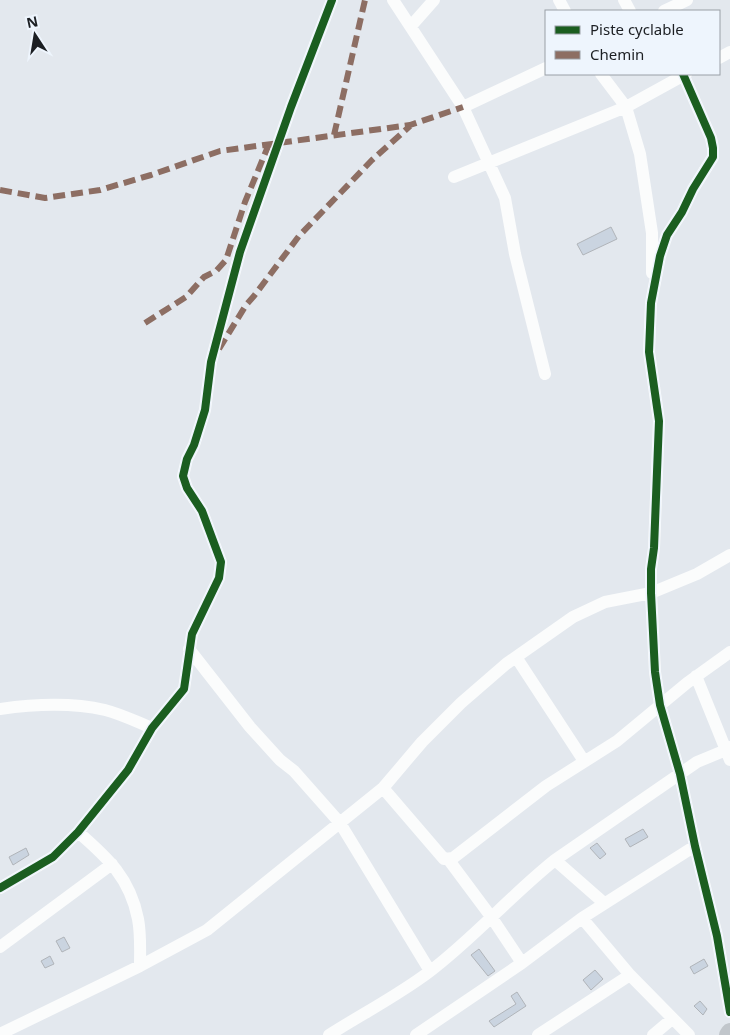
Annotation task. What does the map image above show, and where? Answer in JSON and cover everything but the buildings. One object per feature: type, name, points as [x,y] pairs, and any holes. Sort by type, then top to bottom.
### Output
[{"type":"street","points":[[0,888],[53,857],[78,832],[128,770],[152,728],[184,689],[192,634],[219,578],[221,562],[202,511],[187,488],[183,476],[187,459],[194,445],[205,410],[211,362],[240,252],[291,107],[332,0]]},
{"type":"street","points":[[393,0],[463,107],[490,163],[507,205],[515,254],[545,374]]},
{"type":"street","points":[[411,26],[434,0]]},
{"type":"street","points":[[671,7],[688,0]]},
{"type":"street","points":[[463,107],[545,68]]},
{"type":"street","points":[[602,75],[626,107],[640,154],[649,211],[652,233],[649,352],[659,421],[651,569],[655,672],[660,705],[680,774],[717,936],[730,1012]]},
{"type":"street","points":[[454,177],[626,107],[682,75]]},
{"type":"street","points":[[651,303],[660,256],[667,235],[713,157],[711,138],[684,75]]},
{"type":"street","points":[[0,1034],[140,966],[207,930],[383,788],[422,742],[461,703],[516,657],[572,618],[606,602],[651,594],[697,574],[730,555]]},
{"type":"street","points":[[189,649],[250,727],[280,760],[294,771],[340,823],[430,971]]},
{"type":"street","points":[[448,859],[458,854],[546,786],[617,742],[696,676],[730,652]]},
{"type":"street","points":[[516,657],[584,761]]},
{"type":"street","points":[[329,1035],[390,999],[430,971],[492,918],[536,875],[555,860],[697,762],[729,752],[696,676]]},
{"type":"street","points":[[0,709],[39,705],[74,705],[106,710],[152,728]]},
{"type":"street","points":[[383,788],[444,859],[448,859],[492,918],[522,963]]},
{"type":"street","points":[[78,832],[112,864],[125,881],[138,920],[140,966]]},
{"type":"street","points":[[416,1035],[522,963],[604,903],[695,846]]},
{"type":"street","points":[[555,860],[604,903]]},
{"type":"street","points":[[0,947],[112,864]]},
{"type":"street","points":[[582,918],[630,975],[689,1035]]},
{"type":"street","points":[[538,1035],[630,975]]},
{"type":"street","points":[[654,1035],[672,1019]]},
{"type":"marked path","points":[[334,135],[365,0]]},
{"type":"marked path","points":[[0,190],[45,198],[100,190],[220,151],[410,125],[463,107]]},
{"type":"marked path","points":[[219,349],[246,305],[299,236],[372,160],[410,126]]},
{"type":"marked path","points":[[145,323],[186,297],[204,277],[216,271],[226,260],[245,202],[269,144]]},
{"type":"cycle path","points":[[0,888],[53,857],[78,832],[128,770],[152,728],[184,689],[192,634],[219,578],[221,562],[202,511],[187,488],[183,476],[187,459],[194,445],[205,410],[211,362],[240,252],[291,107],[332,0]]},
{"type":"cycle path","points":[[683,75],[711,138],[713,157],[667,235],[660,256],[651,303],[649,352],[659,421],[651,593],[655,672],[660,705],[680,774],[717,936],[730,1012]]}]
